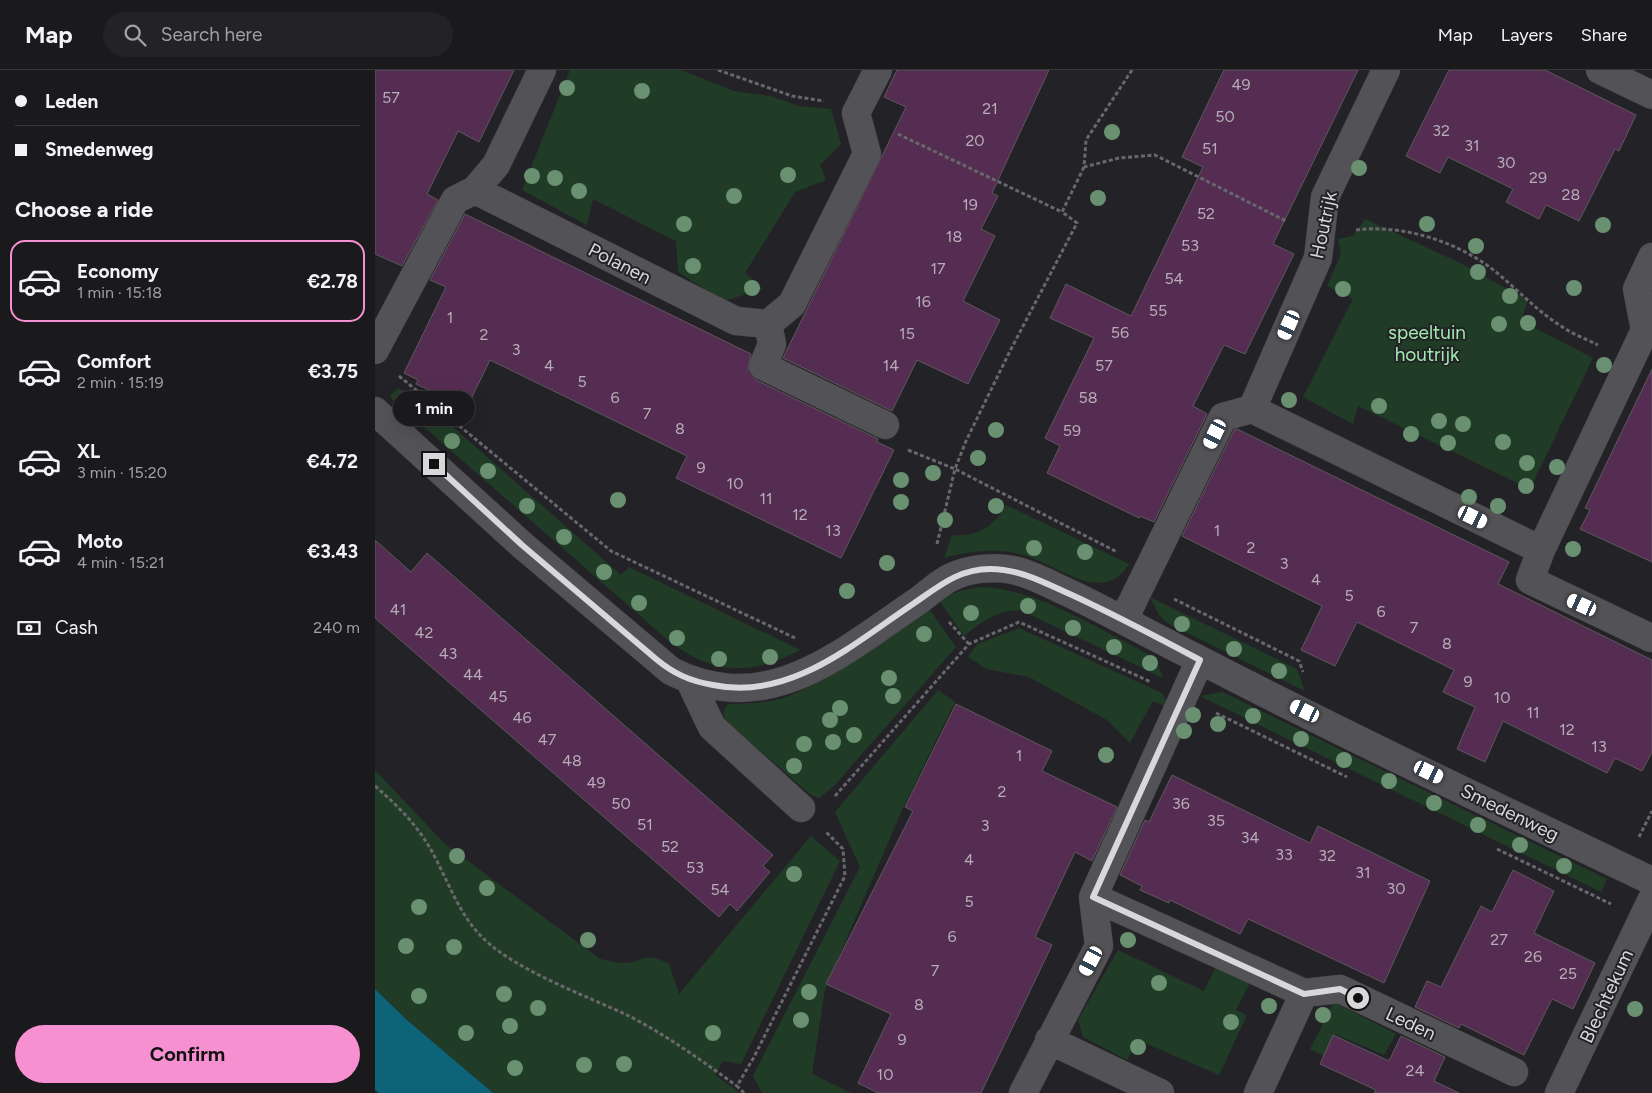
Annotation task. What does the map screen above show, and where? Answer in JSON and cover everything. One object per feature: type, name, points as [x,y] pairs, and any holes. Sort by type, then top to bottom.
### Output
[{"type":"street","points":[[375,350],[455,200],[475,190],[496,165],[542,70]]},
{"type":"street","points":[[878,70],[856,114],[867,154],[792,304],[768,324],[772,344],[763,366],[885,425]]},
{"type":"street","name":"Houtrijk","points":[[1252,409],[1317,258],[1325,197],[1386,70]]},
{"type":"street","points":[[1600,70],[1652,95]]},
{"type":"street","name":"Polanen","points":[[475,190],[736,321],[768,324]]},
{"type":"street","points":[[1651,638],[1530,580],[1541,550],[1645,330],[1637,289],[1652,257]]},
{"type":"street","points":[[1124,619],[1223,417],[1252,409],[1541,550]]},
{"type":"street","name":"Smedenweg","points":[[375,411],[522,545],[671,671],[690,681],[723,688],[760,688],[791,680],[834,657],[958,574],[988,569],[1013,570],[1036,578],[1124,619],[1200,660],[1652,881]]},
{"type":"street","points":[[1023,1093],[1099,946],[1093,897],[1200,660]]},
{"type":"street","points":[[690,681],[712,727],[801,808]]},
{"type":"street","points":[[1093,897],[1304,994],[1258,1093]]},
{"type":"street","name":"Blechtekum","points":[[1559,1093],[1652,899]]},
{"type":"street","name":"Leden","points":[[1304,994],[1340,989],[1514,1072]]},
{"type":"street","points":[[1049,1040],[1160,1093]]},
{"type":"path","points":[[955,469],[966,441],[1009,353],[1077,223],[1062,212],[1084,167],[1086,140],[1132,70]]},
{"type":"path","points":[[1084,167],[1119,158],[1155,155],[1320,236],[1383,229],[1436,240],[1476,258],[1495,271],[1561,327],[1617,355],[1628,364]]},
{"type":"path","points":[[398,375],[611,551],[834,657]]},
{"type":"path","points":[[885,425],[899,447],[955,469],[1149,569]]},
{"type":"path","points":[[375,786],[414,824],[430,849],[456,900],[479,934],[501,952],[530,969],[630,1017],[677,1043],[737,1086]]},
{"type":"green space","points":[[570,70],[681,70],[734,91],[770,96],[799,106],[831,109],[841,144],[820,165],[826,180],[795,192],[745,273],[763,289],[724,301],[678,272],[676,241],[593,199],[587,225],[522,190]]},
{"type":"green space","name":"speeltuin houtrijk","points":[[1365,219],[1458,262],[1528,300],[1521,321],[1593,358],[1530,489],[1358,406],[1353,424],[1303,397],[1353,299],[1327,286],[1341,254],[1338,239],[1353,236]]},
{"type":"green space","points":[[398,388],[428,405],[621,575],[629,567],[800,650],[766,664],[749,668],[718,666],[686,653],[670,642],[392,399],[390,396]]},
{"type":"green space","points":[[1006,505],[1129,564],[1118,577],[1106,582],[1092,582],[1077,578],[1034,559],[1010,552],[982,551],[944,558],[952,535],[970,534],[984,529],[996,519]]},
{"type":"green space","points":[[979,587],[1022,594],[1065,611],[1148,654],[1156,661],[1163,678],[1020,610],[997,615],[983,622],[964,636],[939,600],[960,591]]},
{"type":"green space","points":[[1150,597],[1297,669],[1305,691],[1167,623],[1159,615]]},
{"type":"green space","points":[[928,607],[956,647],[834,786],[819,798],[811,795],[725,720],[723,712],[728,704],[767,702],[789,696],[807,688],[843,667]]},
{"type":"green space","points":[[1019,628],[1162,693],[1171,709],[1153,701],[1130,743],[1107,720],[1029,677],[987,669],[968,657],[977,644]]},
{"type":"green space","points":[[938,690],[955,702],[902,810],[825,989],[812,1074],[851,1093],[762,1093],[753,1076],[860,867],[835,812]]},
{"type":"green space","points":[[1222,692],[1607,879],[1601,892],[1200,696]]},
{"type":"green space","points":[[375,770],[445,844],[600,959],[617,963],[644,958],[660,960],[669,964],[679,994],[811,836],[840,861],[741,1064],[723,1061],[715,1075],[740,1093],[493,1093],[407,1020],[375,989]]},
{"type":"green space","points":[[1118,950],[1204,991],[1216,967],[1250,983],[1236,1010],[1247,1015],[1219,1075],[1138,1040],[1127,1060],[1083,1037],[1078,1020]]},
{"type":"green space","points":[[1334,1002],[1396,1034],[1384,1055],[1335,1034],[1324,1056],[1310,1049]]},
{"type":"water","points":[[375,989],[407,1020],[493,1093],[379,1093],[375,1090]]},
{"type":"building","points":[[375,70],[514,70],[479,142],[458,131],[427,194],[438,200],[402,266],[375,254]]},
{"type":"building","points":[[897,70],[1049,70],[992,193],[998,196],[981,229],[995,236],[963,301],[1000,320],[968,384],[917,360],[892,411],[783,358],[906,107],[884,97]]},
{"type":"building","points":[[1224,70],[1358,70],[1273,244],[1294,254],[1245,354],[1224,345],[1193,406],[1207,414],[1154,522],[1140,516],[1139,518],[1047,473],[1060,446],[1045,438],[1094,338],[1050,318],[1066,284],[1131,316],[1203,167],[1182,157]]},
{"type":"building","points":[[1449,70],[1545,70],[1636,115],[1619,151],[1615,149],[1579,221],[1546,205],[1539,219],[1506,202],[1513,189],[1448,157],[1440,173],[1406,156]]},
{"type":"building","points":[[465,214],[751,354],[748,368],[756,380],[878,439],[877,442],[894,450],[841,558],[676,478],[687,456],[490,360],[467,407],[416,384],[418,380],[404,373],[446,287],[430,280]]},
{"type":"building","points":[[1652,369],[1652,562],[1580,529],[1590,510],[1585,508]]},
{"type":"building","points":[[1237,429],[1509,562],[1498,584],[1652,660],[1652,752],[1642,771],[1615,758],[1607,773],[1503,721],[1485,762],[1457,749],[1475,707],[1443,692],[1454,670],[1357,622],[1335,666],[1301,650],[1322,606],[1182,536],[1234,430]]},
{"type":"building","points":[[375,540],[411,572],[427,553],[773,855],[763,866],[770,872],[737,911],[730,904],[719,917],[375,618]]},
{"type":"building","points":[[956,704],[1052,751],[1042,771],[1117,807],[1092,861],[1075,852],[1035,937],[1052,945],[981,1093],[878,1093],[858,1083],[891,1014],[826,984],[913,811],[905,807]]},
{"type":"building","points":[[1172,775],[1310,843],[1318,826],[1430,881],[1384,983],[1248,919],[1240,934],[1170,900],[1169,903],[1140,890],[1142,886],[1120,875],[1145,820],[1149,822]]},
{"type":"building","points":[[1513,870],[1554,891],[1534,933],[1595,963],[1573,1009],[1552,999],[1524,1055],[1461,1024],[1459,1028],[1415,1007],[1427,981],[1441,987],[1481,906],[1492,912]]},
{"type":"building","points":[[1333,1035],[1389,1061],[1401,1036],[1445,1057],[1434,1081],[1459,1093],[1374,1093],[1376,1090],[1320,1064]]},
{"type":"route","points":[[434,464],[522,545],[656,659],[671,671],[690,681],[723,688],[760,688],[791,680],[825,663],[958,574],[988,569],[1013,570],[1036,578],[1124,619],[1200,660],[1093,897],[1304,994],[1340,989],[1358,998]]}]
